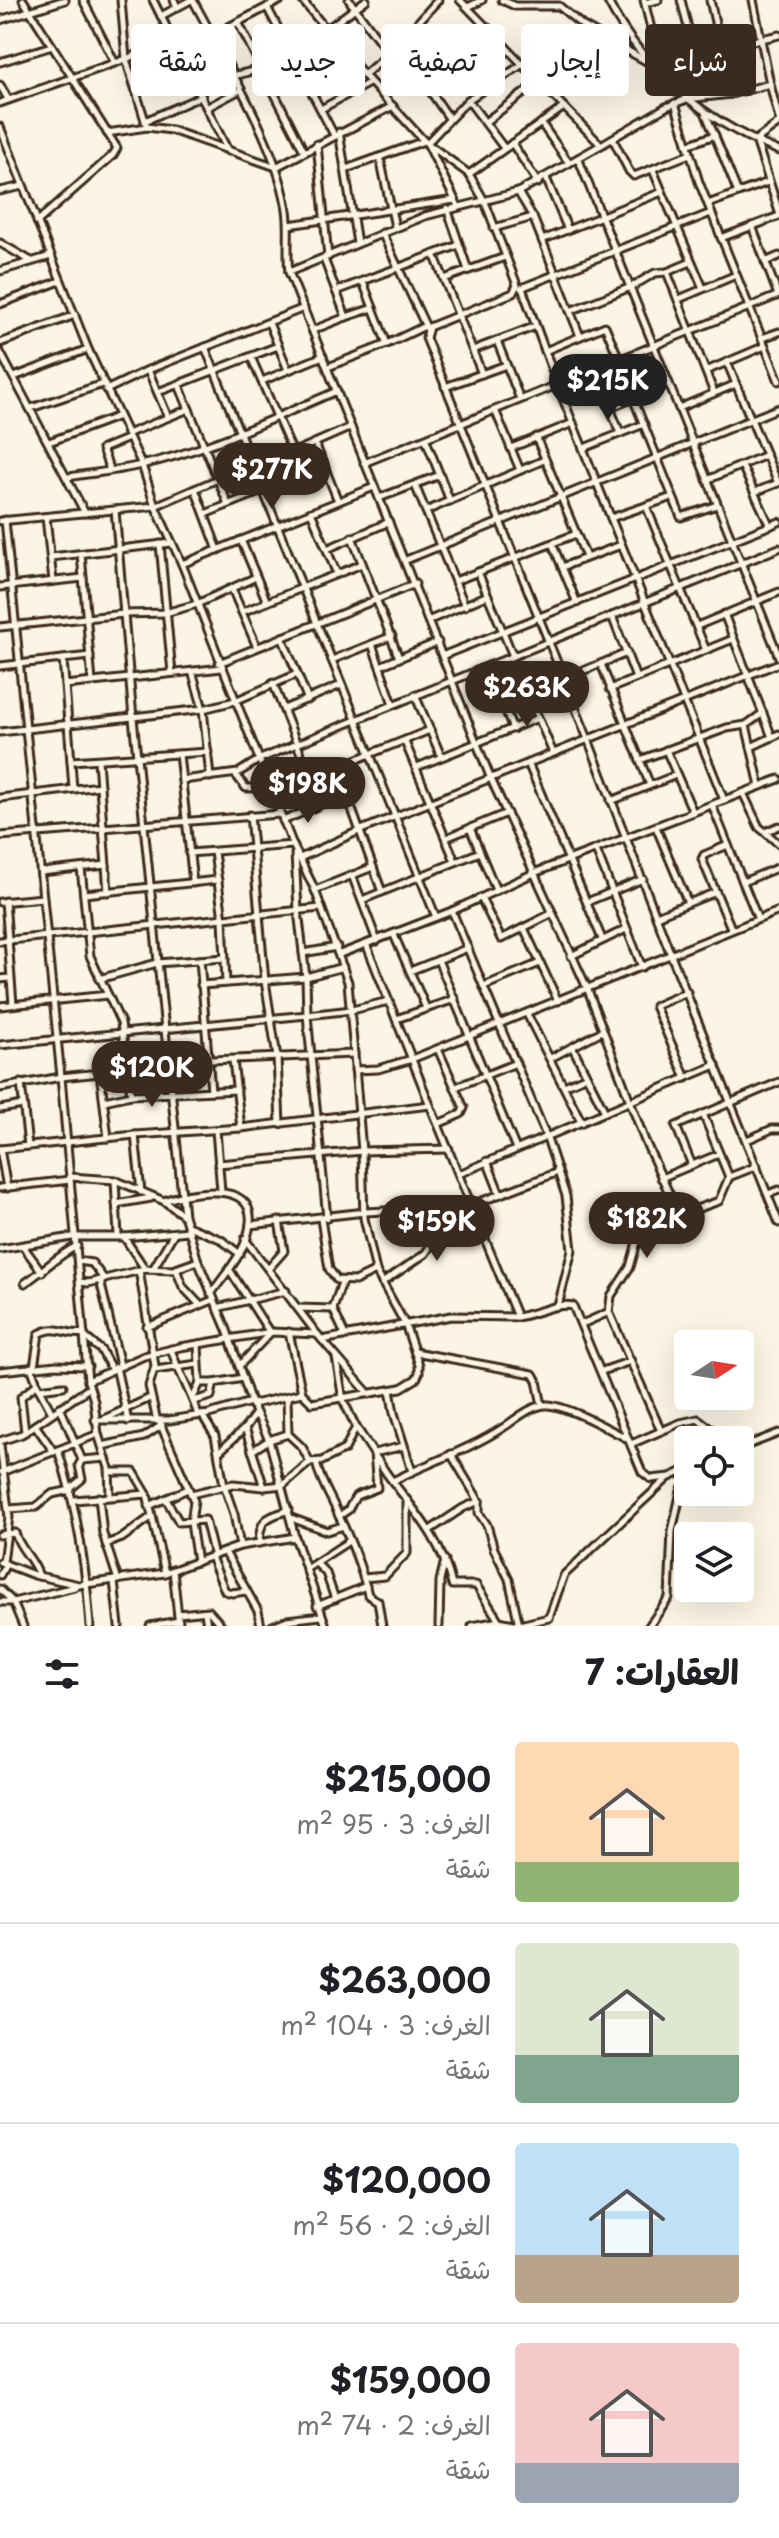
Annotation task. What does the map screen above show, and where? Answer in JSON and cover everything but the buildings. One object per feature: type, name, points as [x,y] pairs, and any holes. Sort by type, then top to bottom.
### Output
[{"type":"street","points":[[23,0],[117,146],[117,151],[37,222]]},
{"type":"street","points":[[0,20],[65,0]]},
{"type":"street","points":[[83,0],[115,63]]},
{"type":"street","points":[[121,0],[126,59],[146,124]]},
{"type":"street","points":[[153,0],[165,24]]},
{"type":"street","points":[[174,0],[177,7]]},
{"type":"street","points":[[161,16],[192,0],[205,24]]},
{"type":"street","points":[[234,24],[281,0]]},
{"type":"street","points":[[302,0],[323,24]]},
{"type":"street","points":[[349,0],[381,43]]},
{"type":"street","points":[[334,24],[366,0]]},
{"type":"street","points":[[417,24],[438,0]]},
{"type":"street","points":[[460,0],[484,24]]},
{"type":"street","points":[[468,7],[482,0]]},
{"type":"street","points":[[502,0],[515,6],[559,6],[590,30],[645,60]]},
{"type":"street","points":[[541,5],[549,0]]},
{"type":"street","points":[[607,0],[626,34],[645,58]]},
{"type":"street","points":[[650,24],[645,2],[658,0]]},
{"type":"street","points":[[681,0],[687,24]]},
{"type":"street","points":[[710,0],[716,24]]},
{"type":"street","points":[[753,0],[779,121],[756,140]]},
{"type":"street","points":[[267,7],[276,24]]},
{"type":"street","points":[[238,22],[252,49]]},
{"type":"street","points":[[756,41],[779,35]]},
{"type":"street","points":[[505,45],[521,62]]},
{"type":"street","points":[[0,62],[52,46]]},
{"type":"street","points":[[0,103],[131,57]]},
{"type":"street","points":[[365,74],[381,61]]},
{"type":"street","points":[[365,77],[425,142],[469,174],[485,202],[724,800]]},
{"type":"street","points":[[236,82],[276,167],[286,201],[289,272],[454,679],[491,779],[588,990],[629,1102],[671,1201],[681,1215],[719,1201],[729,1177],[757,1166]]},
{"type":"street","points":[[321,109],[369,83]]},
{"type":"street","points":[[756,88],[770,84]]},
{"type":"street","points":[[0,85],[8,99]]},
{"type":"street","points":[[208,107],[240,90]]},
{"type":"street","points":[[485,122],[521,95]]},
{"type":"street","points":[[107,133],[146,124],[202,96],[228,152]]},
{"type":"street","points":[[276,96],[304,151]]},
{"type":"street","points":[[314,96],[337,134],[346,169],[357,243]]},
{"type":"street","points":[[433,96],[449,118]]},
{"type":"street","points":[[346,169],[425,142],[473,96]]},
{"type":"street","points":[[554,96],[601,145]]},
{"type":"street","points":[[684,96],[778,152]]},
{"type":"street","points":[[289,225],[392,210],[485,202],[518,192],[675,103],[713,96]]},
{"type":"street","points":[[468,100],[504,148]]},
{"type":"street","points":[[675,103],[711,213],[779,381]]},
{"type":"street","points":[[146,124],[276,167],[393,106]]},
{"type":"street","points":[[469,174],[564,107]]},
{"type":"street","points":[[705,111],[738,193]]},
{"type":"street","points":[[541,123],[569,163]]},
{"type":"street","points":[[0,127],[88,349],[142,465],[155,506],[182,564],[294,847],[315,890],[343,967],[352,1010],[365,1212],[376,1271],[405,1324],[419,1373],[416,1379],[401,1388],[316,1404],[302,1393],[289,1332]]},
{"type":"street","points":[[687,145],[715,135]]},
{"type":"street","points":[[613,139],[632,175],[639,176],[690,154]]},
{"type":"street","points":[[721,238],[779,214],[756,140]]},
{"type":"street","points":[[425,142],[456,203]]},
{"type":"street","points":[[512,143],[538,183]]},
{"type":"street","points":[[317,144],[326,258],[346,317]]},
{"type":"street","points":[[380,158],[395,227]]},
{"type":"street","points":[[300,858],[361,830],[779,660],[578,158]]},
{"type":"street","points":[[653,170],[703,288]]},
{"type":"street","points":[[546,178],[568,230]]},
{"type":"street","points":[[708,204],[768,182]]},
{"type":"street","points":[[0,191],[23,186]]},
{"type":"street","points":[[518,192],[533,217],[580,336]]},
{"type":"street","points":[[542,240],[662,192]]},
{"type":"street","points":[[289,272],[456,203]]},
{"type":"street","points":[[447,208],[468,270]]},
{"type":"street","points":[[328,367],[711,213]]},
{"type":"street","points":[[494,228],[533,217]]},
{"type":"street","points":[[364,463],[596,372],[778,295],[752,226]]},
{"type":"street","points":[[382,233],[426,328],[426,338],[445,387],[779,1223]]},
{"type":"street","points":[[0,243],[32,261]]},
{"type":"street","points":[[336,291],[459,245]]},
{"type":"street","points":[[434,254],[482,374]]},
{"type":"street","points":[[0,271],[51,256]]},
{"type":"street","points":[[765,262],[779,256]]},
{"type":"street","points":[[444,279],[505,257]]},
{"type":"street","points":[[570,311],[631,287],[655,273],[667,272],[691,262]]},
{"type":"street","points":[[667,272],[714,393]]},
{"type":"street","points":[[679,299],[736,275]]},
{"type":"street","points":[[0,304],[60,281]]},
{"type":"street","points":[[363,282],[387,344]]},
{"type":"street","points":[[31,408],[105,387],[304,308]]},
{"type":"street","points":[[313,330],[373,308]]},
{"type":"street","points":[[0,343],[75,315]]},
{"type":"street","points":[[269,323],[288,370]]},
{"type":"street","points":[[473,350],[536,326]]},
{"type":"street","points":[[545,351],[605,326],[620,361]]},
{"type":"street","points":[[762,338],[779,332]]},
{"type":"street","points":[[497,341],[520,400]]},
{"type":"street","points":[[158,392],[278,346]]},
{"type":"street","points":[[706,371],[765,346]]},
{"type":"street","points":[[205,347],[436,917]]},
{"type":"street","points":[[14,377],[88,349]]},
{"type":"street","points":[[0,352],[85,513]]},
{"type":"street","points":[[262,381],[323,356]]},
{"type":"street","points":[[251,357],[303,476]]},
{"type":"street","points":[[727,362],[779,483],[755,492]]},
{"type":"street","points":[[445,387],[506,365]]},
{"type":"street","points":[[148,370],[168,417]]},
{"type":"street","points":[[596,372],[620,433]]},
{"type":"street","points":[[610,408],[669,383]]},
{"type":"street","points":[[679,408],[736,384]]},
{"type":"street","points":[[179,385],[228,504]]},
{"type":"street","points":[[68,477],[142,465],[204,446],[337,391]]},
{"type":"street","points":[[633,398],[682,518],[717,505]]},
{"type":"street","points":[[406,560],[779,408]]},
{"type":"street","points":[[110,470],[102,449],[189,409]]},
{"type":"street","points":[[495,410],[520,470]]},
{"type":"street","points":[[49,442],[119,416]]},
{"type":"street","points":[[511,448],[573,422]]},
{"type":"street","points":[[584,448],[644,424]]},
{"type":"street","points":[[292,453],[351,427]]},
{"type":"street","points":[[536,437],[586,557]]},
{"type":"street","points":[[426,440],[450,501]]},
{"type":"street","points":[[315,443],[338,501]]},
{"type":"street","points":[[707,480],[766,455]]},
{"type":"street","points":[[426,511],[544,460]]},
{"type":"street","points":[[205,514],[324,466]]},
{"type":"street","points":[[742,466],[770,526]]},
{"type":"street","points":[[379,498],[440,475]]},
{"type":"street","points":[[112,1494],[110,1472],[98,1434],[89,1384],[34,794],[2,520],[155,506],[218,479]]},
{"type":"street","points":[[415,485],[465,606]]},
{"type":"street","points":[[182,564],[374,487]]},
{"type":"street","points":[[195,489],[218,550]]},
{"type":"street","points":[[611,518],[672,497]]},
{"type":"street","points":[[646,506],[706,650]]},
{"type":"street","points":[[115,510],[129,678],[184,1215],[198,1261],[269,1440],[295,1537],[326,1626]]},
{"type":"street","points":[[311,512],[337,574]]},
{"type":"street","points":[[46,517],[53,581]]},
{"type":"street","points":[[327,549],[389,522]]},
{"type":"street","points":[[444,655],[779,522]]},
{"type":"street","points":[[455,581],[576,534]]},
{"type":"street","points":[[352,537],[399,658]]},
{"type":"street","points":[[241,540],[267,602]]},
{"type":"street","points":[[51,557],[172,543]]},
{"type":"street","points":[[552,543],[577,603]]},
{"type":"street","points":[[160,544],[172,673]]},
{"type":"street","points":[[562,567],[621,545]]},
{"type":"street","points":[[182,780],[235,774],[260,759],[356,719],[779,548]]},
{"type":"street","points":[[81,554],[92,682]]},
{"type":"street","points":[[242,612],[362,564]]},
{"type":"street","points":[[478,572],[513,656]]},
{"type":"street","points":[[0,627],[124,614],[165,613],[197,604],[256,577]]},
{"type":"street","points":[[0,587],[83,578]]},
{"type":"street","points":[[65,685],[220,665],[257,647],[415,584]]},
{"type":"street","points":[[232,589],[257,647]]},
{"type":"street","points":[[697,626],[779,592]]},
{"type":"street","points":[[430,620],[488,595]]},
{"type":"street","points":[[724,614],[772,737]]},
{"type":"street","points":[[612,616],[636,678]]},
{"type":"street","points":[[332,660],[392,636]]},
{"type":"street","points":[[282,637],[308,700]]},
{"type":"street","points":[[610,689],[733,639]]},
{"type":"street","points":[[380,666],[438,642]]},
{"type":"street","points":[[372,644],[393,704]]},
{"type":"street","points":[[504,703],[627,653]]},
{"type":"street","points":[[0,666],[90,656]]},
{"type":"street","points":[[63,659],[73,788]]},
{"type":"street","points":[[601,664],[650,785]]},
{"type":"street","points":[[488,666],[513,729]]},
{"type":"street","points":[[192,671],[203,709],[210,777]]},
{"type":"street","points":[[0,732],[203,709],[235,701],[297,674]]},
{"type":"street","points":[[273,683],[320,803]]},
{"type":"street","points":[[284,709],[341,685]]},
{"type":"street","points":[[528,693],[553,753]]},
{"type":"street","points":[[415,695],[441,756]]},
{"type":"street","points":[[640,760],[727,728],[746,725],[763,713]]},
{"type":"street","points":[[417,767],[538,718]]},
{"type":"street","points":[[746,725],[760,786]]},
{"type":"street","points":[[310,778],[430,730]]},
{"type":"street","points":[[751,747],[779,734]]},
{"type":"street","points":[[405,742],[455,861]]},
{"type":"street","points":[[666,750],[693,812]]},
{"type":"street","points":[[71,761],[208,752]]},
{"type":"street","points":[[179,754],[193,883]]},
{"type":"street","points":[[98,760],[108,892]]},
{"type":"street","points":[[528,763],[602,939]]},
{"type":"street","points":[[337,768],[382,892]]},
{"type":"street","points":[[235,774],[246,788],[270,787]]},
{"type":"street","points":[[611,801],[676,775]]},
{"type":"street","points":[[303,953],[367,946],[534,873],[779,779]]},
{"type":"street","points":[[0,798],[100,786]]},
{"type":"street","points":[[0,836],[250,815],[282,817],[347,793]]},
{"type":"street","points":[[743,793],[759,827],[779,844]]},
{"type":"street","points":[[712,805],[757,917]]},
{"type":"street","points":[[446,838],[507,813]]},
{"type":"street","points":[[250,815],[265,981],[277,1057],[280,1124]]},
{"type":"street","points":[[765,832],[779,826]]},
{"type":"street","points":[[656,827],[688,903]]},
{"type":"street","points":[[470,828],[496,890]]},
{"type":"street","points":[[728,845],[702,857],[731,928]]},
{"type":"street","points":[[189,853],[294,847]]},
{"type":"street","points":[[294,847],[307,1015],[319,1119],[329,1269],[342,1282],[355,1281],[376,1271]]},
{"type":"street","points":[[596,850],[642,967]]},
{"type":"street","points":[[214,852],[223,919],[226,983]]},
{"type":"street","points":[[362,900],[480,852]]},
{"type":"street","points":[[41,872],[106,865]]},
{"type":"street","points":[[315,890],[373,867]]},
{"type":"street","points":[[743,882],[779,867]]},
{"type":"street","points":[[81,868],[90,956],[119,1017],[131,1095]]},
{"type":"street","points":[[352,875],[377,941]]},
{"type":"street","points":[[587,902],[643,879]]},
{"type":"street","points":[[84,894],[218,880]]},
{"type":"street","points":[[656,916],[716,892]]},
{"type":"street","points":[[13,1004],[2,902],[43,898]]},
{"type":"street","points":[[481,898],[499,938],[503,939],[551,914]]},
{"type":"street","points":[[4,941],[321,908]]},
{"type":"street","points":[[452,911],[547,1138],[566,1196],[572,1250],[558,1306]]},
{"type":"street","points":[[355,1070],[393,1066],[412,1059],[588,990],[757,917],[779,911]]},
{"type":"street","points":[[524,928],[558,1001]]},
{"type":"street","points":[[571,956],[626,929]]},
{"type":"street","points":[[394,935],[426,1008]]},
{"type":"street","points":[[367,946],[517,1317]]},
{"type":"street","points":[[410,971],[468,948]]},
{"type":"street","points":[[99,979],[157,963],[225,958]]},
{"type":"street","points":[[200,960],[211,1091]]},
{"type":"street","points":[[438,960],[516,1149]]},
{"type":"street","points":[[484,986],[540,963]]},
{"type":"street","points":[[201,985],[306,977],[343,967]]},
{"type":"street","points":[[0,979],[10,978]]},
{"type":"street","points":[[686,1078],[655,1006],[687,992]]},
{"type":"street","points":[[0,1006],[108,995]]},
{"type":"street","points":[[396,1019],[455,999]]},
{"type":"street","points":[[0,1045],[352,1010],[389,1001]]},
{"type":"street","points":[[527,1014],[582,1123]]},
{"type":"street","points":[[551,1058],[602,1031]]},
{"type":"street","points":[[573,1048],[605,1112]]},
{"type":"street","points":[[438,1049],[464,1111],[438,1124]]},
{"type":"street","points":[[210,1060],[354,1054]]},
{"type":"street","points":[[233,1060],[241,1128]]},
{"type":"street","points":[[456,1087],[516,1063]]},
{"type":"street","points":[[459,1174],[716,1065]]},
{"type":"street","points":[[0,1088],[61,1077],[129,1070]]},
{"type":"street","points":[[100,1072],[108,1138]]},
{"type":"street","points":[[564,1086],[587,1076]]},
{"type":"street","points":[[692,1165],[676,1126],[779,1082]]},
{"type":"street","points":[[21,1083],[28,1146]]},
{"type":"street","points":[[104,1101],[131,1095],[237,1090]]},
{"type":"street","points":[[0,1109],[23,1105]]},
{"type":"street","points":[[184,1215],[164,1201],[115,1180],[70,1178],[3,1188],[0,1149],[241,1128],[430,1105]]},
{"type":"street","points":[[703,1114],[729,1177]]},
{"type":"street","points":[[747,1140],[779,1129]]},
{"type":"street","points":[[216,1130],[221,1191]]},
{"type":"street","points":[[135,1135],[141,1192]]},
{"type":"street","points":[[218,1164],[362,1151],[449,1149]]},
{"type":"street","points":[[661,1178],[719,1154]]},
{"type":"street","points":[[487,1161],[500,1194]]},
{"type":"street","points":[[250,1225],[365,1212],[472,1207],[558,1172]]},
{"type":"street","points":[[115,1180],[121,1237],[142,1269],[147,1327],[155,1370],[149,1386],[150,1398],[195,1506],[191,1523],[197,1562]]},
{"type":"street","points":[[768,1194],[779,1190]]},
{"type":"street","points":[[147,1327],[212,1297],[240,1254],[250,1225],[248,1208],[244,1203],[221,1191],[181,1195],[164,1201]]},
{"type":"street","points":[[116,1204],[152,1198]]},
{"type":"street","points":[[661,1431],[609,1312],[611,1296],[630,1267],[643,1221],[671,1201]]},
{"type":"street","points":[[382,1283],[425,1254],[456,1208]]},
{"type":"street","points":[[269,1268],[284,1251],[279,1221]]},
{"type":"street","points":[[0,1249],[76,1237],[121,1237],[188,1228],[220,1239],[240,1254]]},
{"type":"street","points":[[153,1269],[174,1232]]},
{"type":"street","points":[[245,1239],[317,1334],[369,1394]]},
{"type":"street","points":[[23,1246],[42,1272]]},
{"type":"street","points":[[25,1283],[53,1264],[59,1255],[77,1246]]},
{"type":"street","points":[[78,1261],[92,1263],[102,1280],[128,1421]]},
{"type":"street","points":[[81,1286],[142,1269],[176,1269],[198,1261]]},
{"type":"street","points":[[176,1269],[183,1287],[200,1305]]},
{"type":"street","points":[[229,1269],[270,1333]]},
{"type":"street","points":[[342,1282],[333,1309],[345,1335]]},
{"type":"street","points":[[217,1308],[286,1291]]},
{"type":"street","points":[[322,1340],[451,1316],[517,1317],[558,1306],[573,1306],[646,1477],[670,1477]]},
{"type":"street","points":[[298,1308],[333,1309]]},
{"type":"street","points":[[582,1324],[609,1312]]},
{"type":"street","points":[[52,1413],[32,1367],[39,1334],[58,1328],[84,1335],[116,1367]]},
{"type":"street","points":[[239,1366],[270,1333]]},
{"type":"street","points":[[0,1575],[9,1509],[1,1475],[0,1443],[25,1432],[116,1367],[152,1353],[270,1333],[317,1334]]},
{"type":"street","points":[[194,1400],[200,1383],[198,1345]]},
{"type":"street","points":[[171,1349],[176,1367],[200,1415],[215,1436],[240,1546]]},
{"type":"street","points":[[415,1352],[533,1374],[542,1405]]},
{"type":"street","points":[[336,1357],[343,1400],[356,1427],[430,1530],[446,1558],[452,1585],[476,1585],[499,1621]]},
{"type":"street","points":[[601,1371],[631,1361]]},
{"type":"street","points":[[155,1370],[198,1364]]},
{"type":"street","points":[[0,1371],[88,1366]]},
{"type":"street","points":[[200,1383],[243,1378]]},
{"type":"street","points":[[194,1400],[211,1396],[214,1383]]},
{"type":"street","points":[[25,1432],[21,1397],[38,1386],[63,1386]]},
{"type":"street","points":[[390,1390],[412,1471]]},
{"type":"street","points":[[95,1420],[159,1422],[302,1393]]},
{"type":"street","points":[[287,1397],[288,1434],[313,1462],[350,1541],[369,1597],[378,1601],[382,1626]]},
{"type":"street","points":[[104,1419],[150,1398]]},
{"type":"street","points":[[393,1481],[478,1444],[542,1405],[565,1410],[630,1442],[674,1427]]},
{"type":"street","points":[[9,1509],[36,1507],[52,1494],[70,1488],[82,1479],[79,1465],[82,1460],[60,1407]]},
{"type":"street","points":[[218,1453],[245,1428],[256,1412]]},
{"type":"street","points":[[676,1426],[698,1419],[707,1426]]},
{"type":"street","points":[[102,1446],[139,1439],[159,1422]]},
{"type":"street","points":[[35,1425],[56,1451],[74,1500],[88,1585],[90,1626]]},
{"type":"street","points":[[149,1506],[189,1492],[224,1485],[283,1485],[313,1462],[345,1449],[356,1427]]},
{"type":"street","points":[[245,1428],[264,1487]]},
{"type":"street","points":[[754,1443],[779,1433]]},
{"type":"street","points":[[1,1475],[98,1434]]},
{"type":"street","points":[[252,1451],[269,1440],[288,1434]]},
{"type":"street","points":[[374,1453],[404,1446]]},
{"type":"street","points":[[339,1516],[348,1510],[356,1496],[377,1488],[374,1453]]},
{"type":"street","points":[[451,1454],[479,1501],[479,1513],[487,1525],[498,1561],[509,1579],[519,1625]]},
{"type":"street","points":[[82,1460],[106,1458]]},
{"type":"street","points":[[110,1472],[134,1472],[147,1494],[165,1573]]},
{"type":"street","points":[[546,1626],[564,1575],[674,1475]]},
{"type":"street","points":[[74,1500],[112,1494],[147,1494]]},
{"type":"street","points":[[99,1497],[106,1544],[116,1580],[119,1626]]},
{"type":"street","points":[[166,1499],[179,1522],[207,1522],[212,1556],[225,1591],[246,1591]]},
{"type":"street","points":[[364,1578],[385,1576],[407,1553],[407,1500]]},
{"type":"street","points":[[430,1530],[479,1501]]},
{"type":"street","points":[[649,1626],[669,1598],[672,1531],[678,1506]]},
{"type":"street","points":[[259,1543],[260,1528],[265,1520],[289,1510]]},
{"type":"street","points":[[106,1544],[122,1538],[151,1517]]},
{"type":"street","points":[[291,1517],[327,1531],[343,1526]]},
{"type":"street","points":[[0,1535],[15,1533],[20,1546],[33,1559],[39,1576]]},
{"type":"street","points":[[3,1563],[39,1576],[88,1585],[165,1573],[240,1546],[295,1537]]},
{"type":"street","points":[[306,1569],[350,1541]]},
{"type":"street","points":[[225,1552],[258,1611],[261,1626]]},
{"type":"street","points":[[439,1626],[440,1581],[446,1558]]},
{"type":"street","points":[[316,1563],[326,1573],[335,1599]]},
{"type":"street","points":[[173,1570],[179,1620]]},
{"type":"street","points":[[0,1602],[13,1602],[79,1585]]},
{"type":"street","points":[[317,1606],[366,1586]]},
{"type":"street","points":[[0,1589],[13,1602],[23,1626]]},
{"type":"street","points":[[205,1612],[207,1626]]},
{"type":"street","points":[[150,1626],[205,1612],[211,1613],[222,1626]]},
{"type":"street","points":[[272,1626],[287,1620],[321,1616]]},
{"type":"street","points":[[472,1626],[499,1621],[519,1625],[549,1618]]}]
